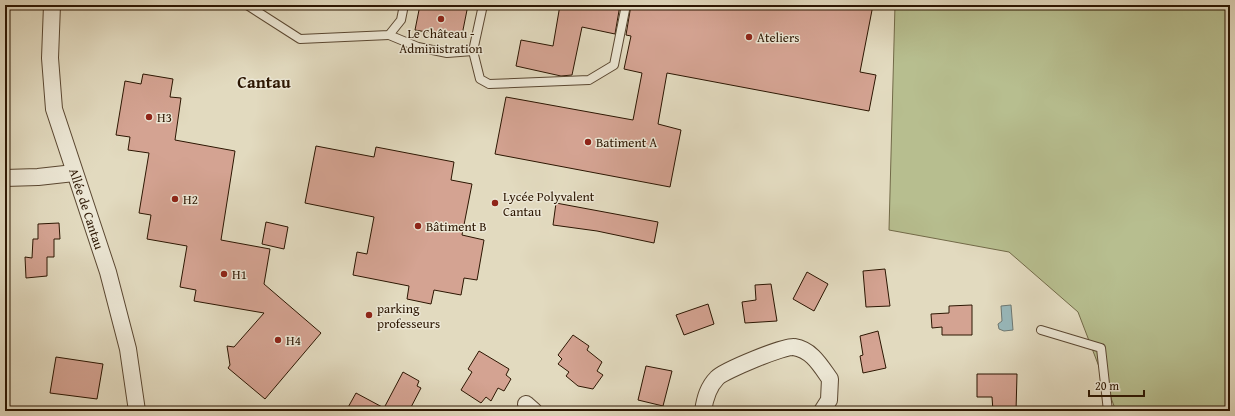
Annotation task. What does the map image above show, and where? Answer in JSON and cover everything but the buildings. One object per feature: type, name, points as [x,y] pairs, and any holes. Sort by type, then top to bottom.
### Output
[{"type":"street","name":"Allée de Cantau","points":[[52,5],[50,58],[54,109],[108,272],[128,349],[137,411]]},
{"type":"street","points":[[5,178],[38,177],[74,173]]},
{"type":"street","points":[[703,411],[708,389],[718,376],[773,352],[793,346],[809,352],[830,379],[829,400],[822,411]]},
{"type":"lane","points":[[247,5],[300,39],[389,35],[418,46],[447,53],[473,51]]},
{"type":"lane","points":[[389,35],[401,20],[404,5]]},
{"type":"lane","points":[[483,5],[473,51],[480,79],[489,84],[590,80],[614,64],[626,5]]},
{"type":"lane","points":[[1041,330],[1101,348],[1108,411]]},
{"type":"green space","points":[[895,5],[1230,5],[1230,411],[1116,411],[1078,312],[1009,252],[889,230]]},
{"type":"water","points":[[1011,305],[1013,330],[1004,331],[999,329],[998,324],[1002,321],[1001,306]]},
{"type":"place","name":"Le Château - Administration","points":[[441,19]]},
{"type":"place","name":"Ateliers","points":[[749,37]]},
{"type":"place","name":"H3","points":[[149,117]]},
{"type":"place","name":"Batiment A","points":[[588,142]]},
{"type":"place","name":"H2","points":[[175,199]]},
{"type":"place","name":"Lycée Polyvalent Cantau","points":[[495,203]]},
{"type":"place","name":"Bâtiment B","points":[[418,226]]},
{"type":"place","name":"H1","points":[[224,274]]},
{"type":"place","name":"parking professeurs","points":[[369,315]]},
{"type":"place","name":"H4","points":[[278,340]]},
{"type":"district","name":"Cantau","points":[[264,81]]}]
